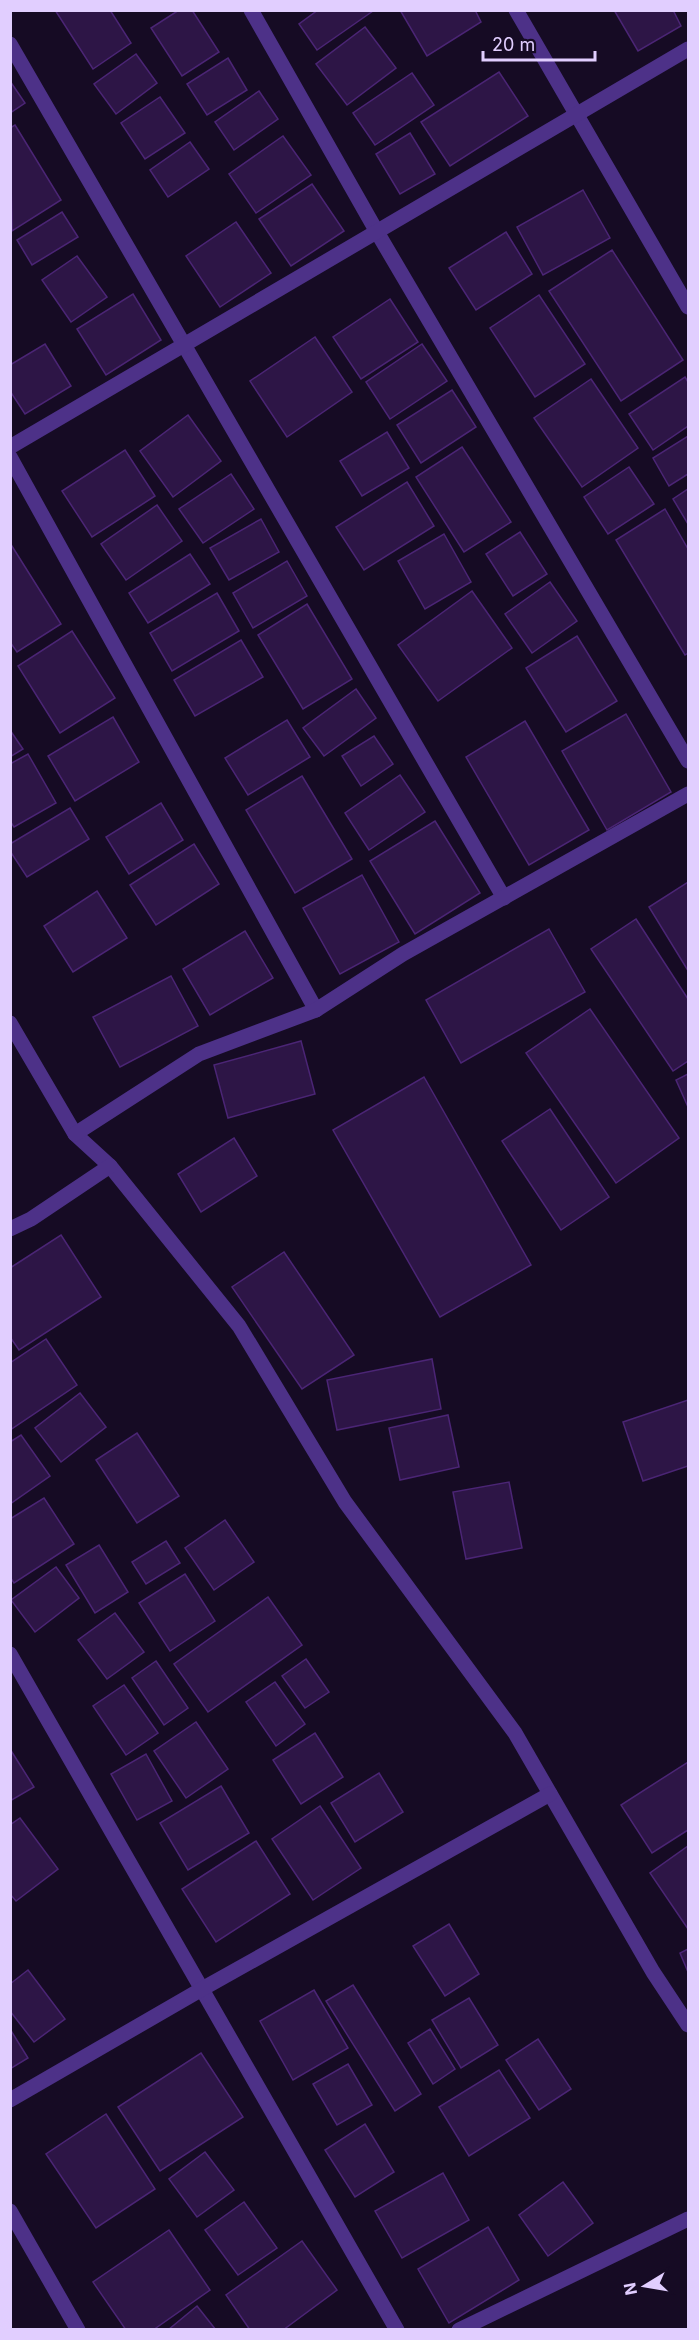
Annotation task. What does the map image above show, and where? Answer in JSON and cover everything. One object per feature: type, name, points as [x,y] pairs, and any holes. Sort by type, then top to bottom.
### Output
[{"type":"street","points":[[251,10],[377,232],[688,761]]},
{"type":"street","points":[[516,10],[688,307]]},
{"type":"street","points":[[10,44],[504,898]]},
{"type":"street","points":[[10,447],[688,49]]},
{"type":"street","points":[[10,457],[316,1010]]},
{"type":"street","points":[[75,1134],[198,1054],[316,1010],[403,954],[688,794]]},
{"type":"street","points":[[10,1023],[75,1134],[110,1166],[239,1326],[345,1502],[515,1733],[653,1972],[688,2025]]},
{"type":"street","points":[[10,1229],[31,1219],[110,1166]]},
{"type":"street","points":[[10,1654],[396,2330]]},
{"type":"street","points":[[10,2100],[202,1989],[550,1794]]},
{"type":"street","points":[[10,2211],[78,2330]]},
{"type":"street","points":[[459,2330],[688,2219]]},
{"type":"building","points":[[55,10],[110,10],[131,43],[93,69]]},
{"type":"building","points":[[179,10],[192,10],[219,52],[182,76],[151,28]]},
{"type":"building","points":[[318,10],[373,11],[317,50],[299,24]]},
{"type":"building","points":[[400,10],[475,10],[481,22],[427,56]]},
{"type":"building","points":[[614,10],[673,10],[681,26],[638,51]]},
{"type":"building","points":[[365,27],[396,68],[347,105],[316,64]]},
{"type":"building","points":[[136,54],[157,83],[116,114],[94,84]]},
{"type":"building","points":[[228,58],[247,90],[207,115],[187,84]]},
{"type":"building","points":[[499,72],[528,116],[450,166],[421,122]]},
{"type":"building","points":[[412,73],[434,105],[375,145],[353,113]]},
{"type":"building","points":[[10,81],[25,103],[10,113]]},
{"type":"building","points":[[259,91],[278,119],[234,150],[215,122]]},
{"type":"building","points":[[160,97],[185,133],[145,159],[121,123]]},
{"type":"building","points":[[15,125],[61,200],[12,231],[10,128]]},
{"type":"building","points":[[410,133],[435,174],[400,194],[376,154]]},
{"type":"building","points":[[283,136],[311,175],[256,213],[229,174]]},
{"type":"building","points":[[190,142],[209,169],[168,197],[150,170]]},
{"type":"building","points":[[312,184],[344,231],[291,266],[259,219]]},
{"type":"building","points":[[583,190],[610,238],[543,275],[517,227]]},
{"type":"building","points":[[62,212],[78,237],[32,265],[17,240]]},
{"type":"building","points":[[236,222],[271,273],[220,307],[186,256]]},
{"type":"building","points":[[506,232],[532,274],[476,310],[449,268]]},
{"type":"building","points":[[612,250],[683,360],[621,401],[549,291]]},
{"type":"building","points":[[77,256],[107,297],[71,322],[42,280]]},
{"type":"building","points":[[133,294],[161,340],[106,375],[77,329]]},
{"type":"building","points":[[539,295],[585,364],[535,397],[490,328]]},
{"type":"building","points":[[390,299],[418,342],[361,379],[333,337]]},
{"type":"building","points":[[315,337],[352,392],[287,437],[250,381]]},
{"type":"building","points":[[45,344],[71,386],[25,414],[10,391],[10,365]]},
{"type":"building","points":[[422,344],[447,381],[390,419],[366,382]]},
{"type":"building","points":[[685,377],[688,382],[688,426],[653,450],[629,414]]},
{"type":"building","points":[[591,379],[638,448],[582,487],[534,418]]},
{"type":"building","points":[[452,390],[476,427],[421,463],[397,425]]},
{"type":"building","points":[[188,415],[221,461],[173,497],[140,451]]},
{"type":"building","points":[[387,432],[409,468],[362,496],[340,461]]},
{"type":"building","points":[[688,436],[688,474],[669,486],[653,458]]},
{"type":"building","points":[[462,447],[511,522],[464,552],[416,477]]},
{"type":"building","points":[[125,450],[155,496],[92,537],[62,491]]},
{"type":"building","points":[[629,467],[654,504],[608,534],[584,497]]},
{"type":"building","points":[[231,474],[254,509],[203,543],[179,509]]},
{"type":"building","points":[[407,482],[434,526],[364,570],[336,527]]},
{"type":"building","points":[[688,489],[688,524],[673,499]]},
{"type":"building","points":[[157,505],[182,541],[126,580],[101,544]]},
{"type":"building","points":[[665,509],[688,549],[688,653],[685,655],[616,540]]},
{"type":"building","points":[[261,519],[279,552],[229,580],[210,548]]},
{"type":"building","points":[[520,532],[547,574],[513,596],[486,554]]},
{"type":"building","points":[[444,534],[471,582],[425,609],[398,561]]},
{"type":"building","points":[[10,543],[61,624],[17,652],[10,642]]},
{"type":"building","points":[[190,554],[210,584],[148,623],[129,593]]},
{"type":"building","points":[[287,561],[307,596],[253,628],[233,593]]},
{"type":"building","points":[[550,582],[577,621],[532,653],[505,614]]},
{"type":"building","points":[[472,591],[512,648],[438,701],[398,645]]},
{"type":"building","points":[[217,593],[239,631],[172,671],[150,633]]},
{"type":"building","points":[[307,604],[352,679],[303,709],[258,635]]},
{"type":"building","points":[[72,631],[115,698],[60,733],[18,666]]},
{"type":"building","points":[[577,636],[617,701],[566,732],[526,668]]},
{"type":"building","points":[[241,640],[263,677],[195,716],[174,680]]},
{"type":"building","points":[[356,689],[376,718],[324,756],[303,728]]},
{"type":"building","points":[[626,714],[671,792],[607,830],[562,751]]},
{"type":"building","points":[[113,717],[139,762],[75,801],[48,756]]},
{"type":"building","points":[[287,720],[310,757],[248,795],[225,758]]},
{"type":"building","points":[[525,721],[589,830],[529,865],[466,757]]},
{"type":"building","points":[[10,730],[23,749],[10,757]]},
{"type":"building","points":[[374,736],[393,764],[361,786],[342,756]]},
{"type":"building","points":[[28,754],[56,803],[14,827],[10,821],[10,764]]},
{"type":"building","points":[[400,775],[425,812],[369,850],[345,813]]},
{"type":"building","points":[[302,776],[352,859],[295,893],[246,810]]},
{"type":"building","points":[[161,803],[183,840],[129,874],[106,837]]},
{"type":"building","points":[[70,808],[89,839],[27,877],[10,851],[10,844]]},
{"type":"building","points":[[435,821],[480,893],[415,934],[370,861]]},
{"type":"building","points":[[194,844],[219,884],[156,925],[130,885]]},
{"type":"building","points":[[362,875],[399,942],[340,974],[303,908]]},
{"type":"building","points":[[688,882],[688,968],[687,969],[649,907]]},
{"type":"building","points":[[97,891],[127,938],[73,972],[44,926]]},
{"type":"building","points":[[636,919],[688,999],[688,1061],[673,1071],[591,949]]},
{"type":"building","points":[[549,929],[585,992],[461,1063],[426,1000]]},
{"type":"building","points":[[245,931],[273,978],[210,1015],[183,969]]},
{"type":"building","points":[[171,976],[198,1026],[120,1067],[93,1017]]},
{"type":"building","points":[[590,1009],[679,1138],[616,1183],[526,1053]]},
{"type":"building","points":[[301,1041],[315,1094],[228,1118],[214,1065]]},
{"type":"building","points":[[688,1074],[688,1107],[676,1080]]},
{"type":"building","points":[[424,1077],[531,1265],[440,1317],[333,1130]]},
{"type":"building","points":[[550,1109],[609,1197],[561,1230],[502,1141]]},
{"type":"building","points":[[234,1138],[257,1176],[201,1212],[178,1174]]},
{"type":"building","points":[[61,1235],[101,1297],[19,1350],[10,1337],[10,1268]]},
{"type":"building","points":[[284,1252],[354,1355],[302,1389],[232,1287]]},
{"type":"building","points":[[46,1339],[77,1385],[10,1430],[10,1363]]},
{"type":"building","points":[[432,1359],[441,1409],[337,1430],[327,1380]]},
{"type":"building","points":[[80,1393],[106,1427],[61,1462],[35,1428]]},
{"type":"building","points":[[688,1400],[688,1466],[643,1481],[623,1422]]},
{"type":"building","points":[[448,1415],[459,1467],[400,1480],[389,1428]]},
{"type":"building","points":[[137,1433],[179,1496],[137,1523],[96,1460]]},
{"type":"building","points":[[21,1435],[50,1476],[10,1504],[10,1442]]},
{"type":"building","points":[[509,1482],[522,1548],[466,1559],[453,1492]]},
{"type":"building","points":[[44,1498],[74,1544],[14,1583],[10,1577],[10,1519]]},
{"type":"building","points":[[225,1520],[254,1562],[214,1590],[185,1548]]},
{"type":"building","points":[[166,1541],[180,1563],[146,1584],[132,1562]]},
{"type":"building","points":[[99,1545],[128,1592],[95,1613],[66,1565]]},
{"type":"building","points":[[56,1567],[79,1598],[35,1632],[11,1600]]},
{"type":"building","points":[[185,1574],[215,1621],[170,1651],[139,1603]]},
{"type":"building","points":[[268,1597],[302,1645],[208,1712],[174,1664]]},
{"type":"building","points":[[115,1613],[144,1652],[107,1679],[78,1640]]},
{"type":"building","points":[[306,1659],[329,1692],[305,1708],[282,1676]]},
{"type":"building","points":[[156,1661],[188,1708],[164,1725],[132,1678]]},
{"type":"building","points":[[275,1682],[305,1724],[276,1746],[246,1702]]},
{"type":"building","points":[[124,1685],[158,1733],[126,1755],[93,1706]]},
{"type":"building","points":[[196,1722],[228,1769],[186,1798],[154,1751]]},
{"type":"building","points":[[315,1733],[343,1777],[301,1804],[273,1760]]},
{"type":"building","points":[[10,1749],[34,1787],[10,1801]]},
{"type":"building","points":[[146,1754],[172,1801],[137,1820],[111,1774]]},
{"type":"building","points":[[688,1762],[688,1830],[652,1853],[621,1805]]},
{"type":"building","points":[[379,1773],[403,1812],[355,1842],[331,1803]]},
{"type":"building","points":[[221,1786],[249,1833],[188,1870],[160,1823]]},
{"type":"building","points":[[320,1806],[361,1868],[313,1900],[272,1839]]},
{"type":"building","points":[[20,1818],[58,1869],[16,1901],[10,1894],[10,1825]]},
{"type":"building","points":[[256,1841],[290,1894],[216,1942],[182,1889]]},
{"type":"building","points":[[688,1846],[688,1929],[650,1873]]},
{"type":"building","points":[[449,1924],[479,1974],[445,1996],[413,1946]]},
{"type":"building","points":[[688,1949],[688,1972],[680,1953]]},
{"type":"building","points":[[28,1970],[65,2019],[34,2042],[10,2011],[10,1984]]},
{"type":"building","points":[[353,1985],[421,2094],[395,2111],[326,2001]]},
{"type":"building","points":[[314,1990],[348,2048],[293,2080],[260,2021]]},
{"type":"building","points":[[469,1998],[498,2045],[461,2068],[432,2020]]},
{"type":"building","points":[[10,2029],[28,2058],[10,2069]]},
{"type":"building","points":[[430,2029],[455,2069],[433,2084],[408,2043]]},
{"type":"building","points":[[538,2039],[571,2089],[539,2110],[506,2060]]},
{"type":"building","points":[[201,2053],[243,2117],[160,2171],[118,2107]]},
{"type":"building","points":[[348,2064],[372,2105],[337,2125],[313,2084]]},
{"type":"building","points":[[499,2070],[530,2118],[469,2156],[439,2107]]},
{"type":"building","points":[[106,2114],[155,2189],[96,2228],[46,2154]]},
{"type":"building","points":[[365,2124],[394,2172],[355,2197],[325,2150]]},
{"type":"building","points":[[205,2152],[234,2190],[197,2217],[169,2179]]},
{"type":"building","points":[[443,2173],[469,2220],[402,2258],[375,2211]]},
{"type":"building","points":[[563,2182],[593,2223],[548,2256],[519,2215]]},
{"type":"building","points":[[244,2202],[277,2248],[238,2275],[205,2230]]},
{"type":"building","points":[[488,2227],[519,2280],[449,2323],[418,2269]]},
{"type":"building","points":[[169,2230],[210,2290],[153,2330],[126,2330],[93,2282]]},
{"type":"building","points":[[302,2241],[337,2290],[283,2330],[250,2330],[226,2295]]},
{"type":"building","points":[[197,2306],[216,2330],[168,2330]]}]
